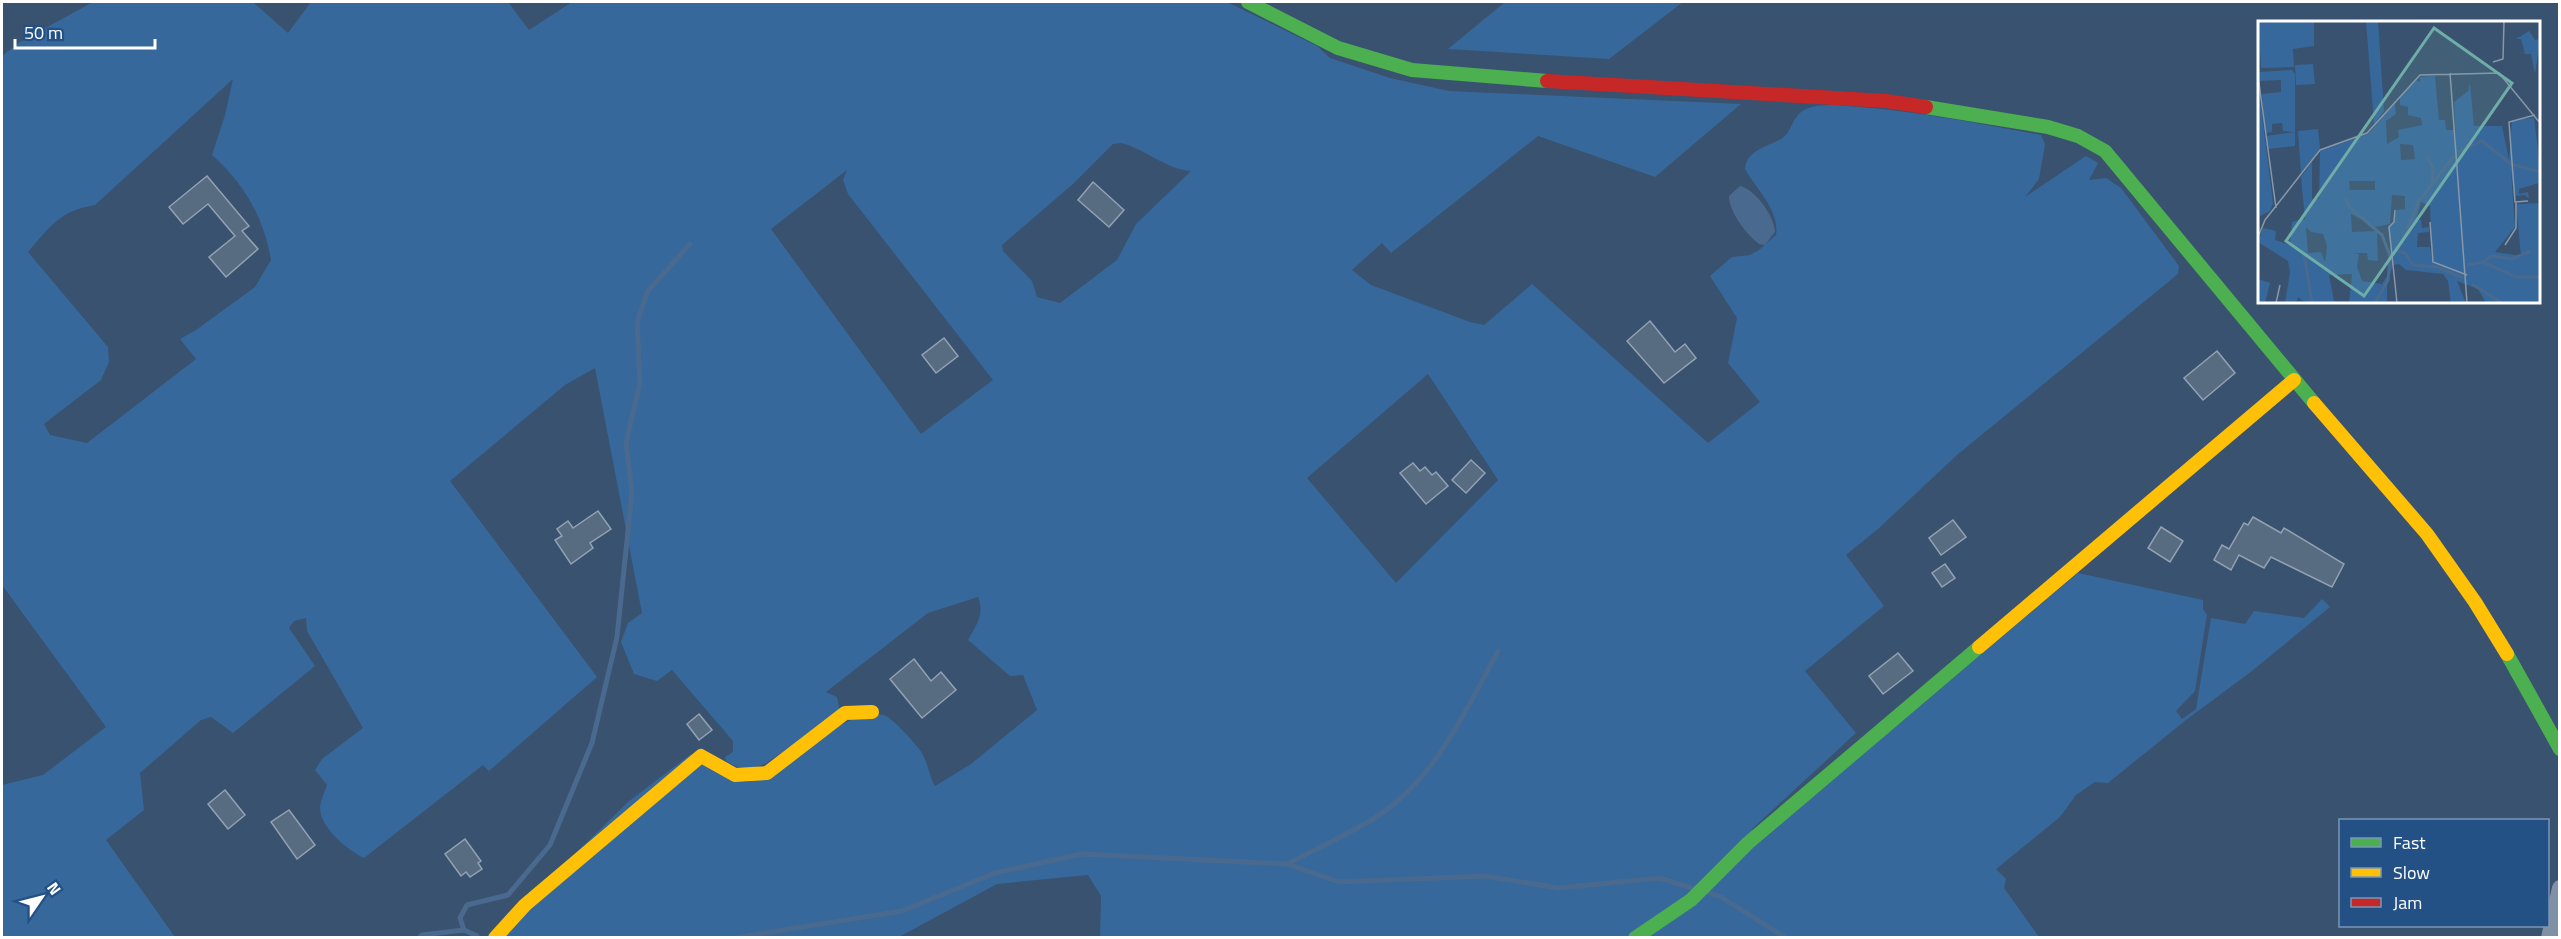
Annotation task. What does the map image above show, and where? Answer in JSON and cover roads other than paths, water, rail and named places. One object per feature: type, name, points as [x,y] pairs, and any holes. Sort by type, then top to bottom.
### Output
[{"type":"street","points":[[1248,2],[1338,48],[1413,70],[1566,83],[1886,101],[2048,127],[2078,136],[2104,151],[2133,182],[2294,380],[2427,534],[2475,602],[2523,681],[2559,749]]},
{"type":"street","points":[[1635,938],[1691,900],[1757,835],[2294,380]]},
{"type":"street","points":[[495,938],[525,905],[701,756],[735,775],[767,773],[845,713],[872,712]]},
{"type":"street","points":[[2549,938],[2559,888]]},
{"type":"waterway","points":[[464,930],[460,918],[467,905],[508,895],[550,845],[592,743],[617,637],[632,492],[626,443],[640,383],[637,323],[647,292],[690,244]]},
{"type":"waterway","points":[[1287,864],[1373,819],[1395,804],[1414,786],[1446,744],[1498,651]]},
{"type":"waterway","points":[[734,938],[902,911],[995,873],[1082,854],[1287,864],[1339,882],[1484,876],[1559,888],[1660,878],[1695,889]]},
{"type":"waterway","points":[[1707,892],[1721,897],[1786,938]]},
{"type":"waterway","points":[[419,938],[422,935],[464,930],[477,936]]}]
